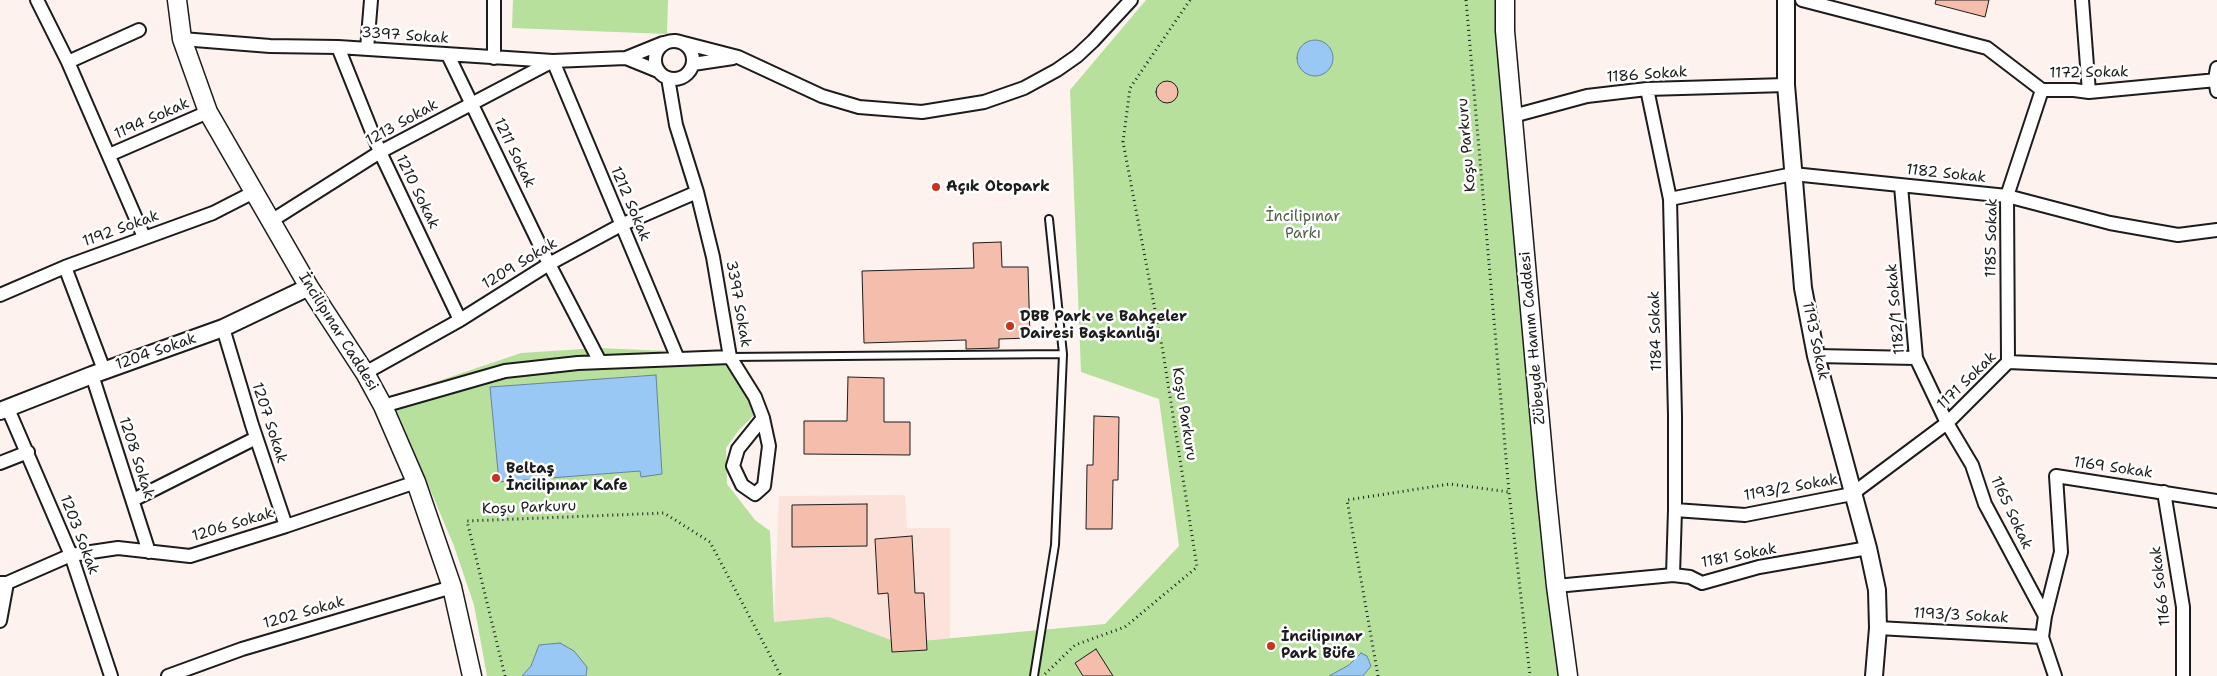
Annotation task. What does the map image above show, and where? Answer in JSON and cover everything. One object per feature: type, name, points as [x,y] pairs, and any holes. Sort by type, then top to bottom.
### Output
[{"type":"main road","name":"İncilipınar Caddesi","points":[[178,0],[182,39],[208,112],[309,287],[365,373],[383,406],[416,482],[452,587],[472,676]]},
{"type":"main road","name":"Zübeyde Hanım Caddesi","points":[[1505,0],[1505,31],[1556,586],[1568,676]]},
{"type":"street","points":[[36,0],[68,62],[144,237]]},
{"type":"street","points":[[367,50],[370,0]]},
{"type":"street","points":[[494,0],[494,58]]},
{"type":"street","points":[[670,42],[738,57],[822,96],[859,107],[922,112],[977,103],[1024,88],[1057,70],[1077,56],[1131,0]]},
{"type":"street","name":"1193 Sokak","points":[[1786,0],[1786,85],[1803,288],[1816,356],[1868,548],[1877,590],[1878,628],[1874,676]]},
{"type":"street","name":"1172 Sokak","points":[[1802,0],[1987,48],[2042,90],[2089,92],[2217,80]]},
{"type":"street","points":[[2082,0],[2089,92]]},
{"type":"street","points":[[68,62],[139,30]]},
{"type":"street","name":"3397 Sokak","points":[[182,39],[270,46],[338,47],[448,56],[554,61],[626,58]]},
{"type":"street","points":[[626,58],[670,42],[682,42],[691,51],[692,67],[671,103]]},
{"type":"street","name":"3397 Sokak","points":[[670,42],[656,53],[655,66],[663,75],[697,192],[713,256],[730,357],[755,397],[763,418],[769,446],[764,486],[755,494],[742,484],[733,466],[738,450],[763,418]]},
{"type":"street","name":"1210 Sokak","points":[[338,47],[380,152],[460,320]]},
{"type":"street","name":"1211 Sokak","points":[[448,56],[549,264],[600,362]]},
{"type":"street","points":[[626,58],[663,75],[680,78],[692,67],[738,57]]},
{"type":"street","name":"1213 Sokak","points":[[271,221],[380,152],[554,61]]},
{"type":"street","name":"1212 Sokak","points":[[554,61],[678,359]]},
{"type":"street","name":"1186 Sokak","points":[[1513,116],[1587,96],[1647,89],[1786,85]]},
{"type":"street","name":"1184 Sokak","points":[[1647,89],[1670,199],[1675,510],[1673,575]]},
{"type":"street","name":"1185 Sokak","points":[[2008,362],[2007,196],[2042,90]]},
{"type":"street","name":"1194 Sokak","points":[[109,155],[208,112]]},
{"type":"street","name":"1182 Sokak","points":[[1670,199],[1794,174],[2007,196],[2110,223],[2178,235],[2217,230]]},
{"type":"street","name":"1182/1 Sokak","points":[[1901,186],[1916,358],[1947,424]]},
{"type":"street","name":"1192 Sokak","points":[[0,295],[65,267],[214,213],[254,192]]},
{"type":"street","name":"1209 Sokak","points":[[365,373],[460,320],[549,264],[621,225],[697,192]]},
{"type":"street","name":"1208 Sokak","points":[[65,267],[98,372],[149,552]]},
{"type":"street","name":"1204 Sokak","points":[[4,410],[98,372],[223,328],[309,287]]},
{"type":"street","name":"1207 Sokak","points":[[223,328],[256,438],[286,526]]},
{"type":"street","points":[[1816,356],[1916,358]]},
{"type":"street","points":[[383,406],[505,370],[600,362],[730,357]]},
{"type":"street","name":"1171 Sokak","points":[[1852,494],[1947,424],[2008,362],[2217,371]]},
{"type":"street","name":"1203 Sokak","points":[[4,410],[28,452],[71,555],[111,676]]},
{"type":"street","name":"1165 Sokak","points":[[1947,424],[1972,465],[1985,504],[2044,616]]},
{"type":"street","points":[[133,500],[256,438]]},
{"type":"street","points":[[0,463],[28,452]]},
{"type":"street","name":"1169 Sokak","points":[[2044,616],[2061,552],[2056,476],[2217,500]]},
{"type":"street","name":"1206 Sokak","points":[[4,583],[71,555],[118,548],[190,556],[416,482]]},
{"type":"street","name":"1166 Sokak","points":[[2164,492],[2183,607],[2182,676]]},
{"type":"street","name":"1193/2 Sokak","points":[[1675,510],[1745,515],[1852,494]]},
{"type":"street","name":"1181 Sokak","points":[[1556,586],[1673,575],[1690,577],[1702,583],[1759,567],[1868,548]]},
{"type":"street","points":[[0,621],[4,583]]},
{"type":"street","name":"1202 Sokak","points":[[168,676],[242,649],[452,587]]},
{"type":"street","points":[[2044,616],[2042,637],[2055,676]]},
{"type":"street","name":"1193/3 Sokak","points":[[1878,628],[2042,637]]},
{"type":"lane","points":[[1034,676],[1055,545],[1063,354],[1050,220]]},
{"type":"lane","points":[[730,357],[1063,354]]},
{"type":"path","name":"Koşu Parkuru","points":[[1039,676],[1043,676],[1075,645],[1125,627],[1198,567],[1163,352],[1123,142],[1130,88],[1190,0]]},
{"type":"path","name":"Koşu Parkuru","points":[[1466,0],[1509,492],[1530,676]]},
{"type":"path","points":[[1378,676],[1347,500],[1450,484],[1509,492]]},
{"type":"path","name":"Koşu Parkuru","points":[[505,676],[467,522],[664,513],[710,542],[781,676]]},
{"type":"shaded area","points":[[905,495],[907,528],[950,528],[950,638],[899,643],[774,622],[779,496]]},
{"type":"green space","points":[[513,0],[668,0],[667,34],[512,28]]},
{"type":"green space","name":"İncilipınar Parkı","points":[[1146,0],[1513,0],[1561,676],[487,676],[474,605],[454,546],[391,397],[521,353],[598,348],[740,354],[754,415],[739,430],[726,448],[727,484],[755,520],[770,531],[774,622],[829,617],[899,643],[1105,624],[1179,546],[1159,399],[1081,372],[1070,90]]},
{"type":"water","points":[[1315,40],[1322,41],[1328,45],[1332,51],[1332,65],[1328,71],[1322,75],[1315,76],[1308,75],[1302,71],[1298,65],[1297,58],[1298,51],[1302,45],[1308,41]]},
{"type":"water","points":[[656,375],[662,474],[641,477],[640,471],[499,482],[490,387]]},
{"type":"water","points":[[560,643],[574,651],[587,667],[586,676],[522,676],[531,666],[539,645]]},
{"type":"water","points":[[1361,653],[1367,656],[1371,666],[1363,676],[1329,676],[1349,665]]},
{"type":"building","points":[[1936,0],[1989,0],[1985,17],[1935,4]]},
{"type":"building","points":[[1163,81],[1171,81],[1178,88],[1178,96],[1171,103],[1163,103],[1156,96],[1156,88]]},
{"type":"building","points":[[1001,242],[1002,267],[1028,267],[1030,338],[999,339],[999,348],[966,349],[966,340],[864,343],[862,271],[974,268],[973,243]]},
{"type":"building","points":[[848,377],[884,378],[884,422],[910,422],[910,455],[804,454],[804,421],[847,421]]},
{"type":"building","points":[[1094,416],[1119,417],[1118,480],[1113,480],[1112,529],[1086,529],[1087,465],[1093,465]]},
{"type":"building","points":[[867,504],[867,546],[792,547],[792,505]]},
{"type":"building","points":[[912,536],[915,593],[924,593],[927,650],[892,652],[888,593],[878,594],[875,539]]},
{"type":"building","points":[[1096,649],[1113,676],[1083,676],[1075,663]]},
{"type":"place","name":"Açık Otopark","points":[[936,187]]},
{"type":"place","name":"DBB Park ve Bahçeler Dairesi Başkanlığı","points":[[1010,326]]},
{"type":"place","name":"Beltaş İncilipınar Kafe","points":[[496,478]]},
{"type":"place","name":"İncilipınar Park Büfe","points":[[1271,646]]}]
